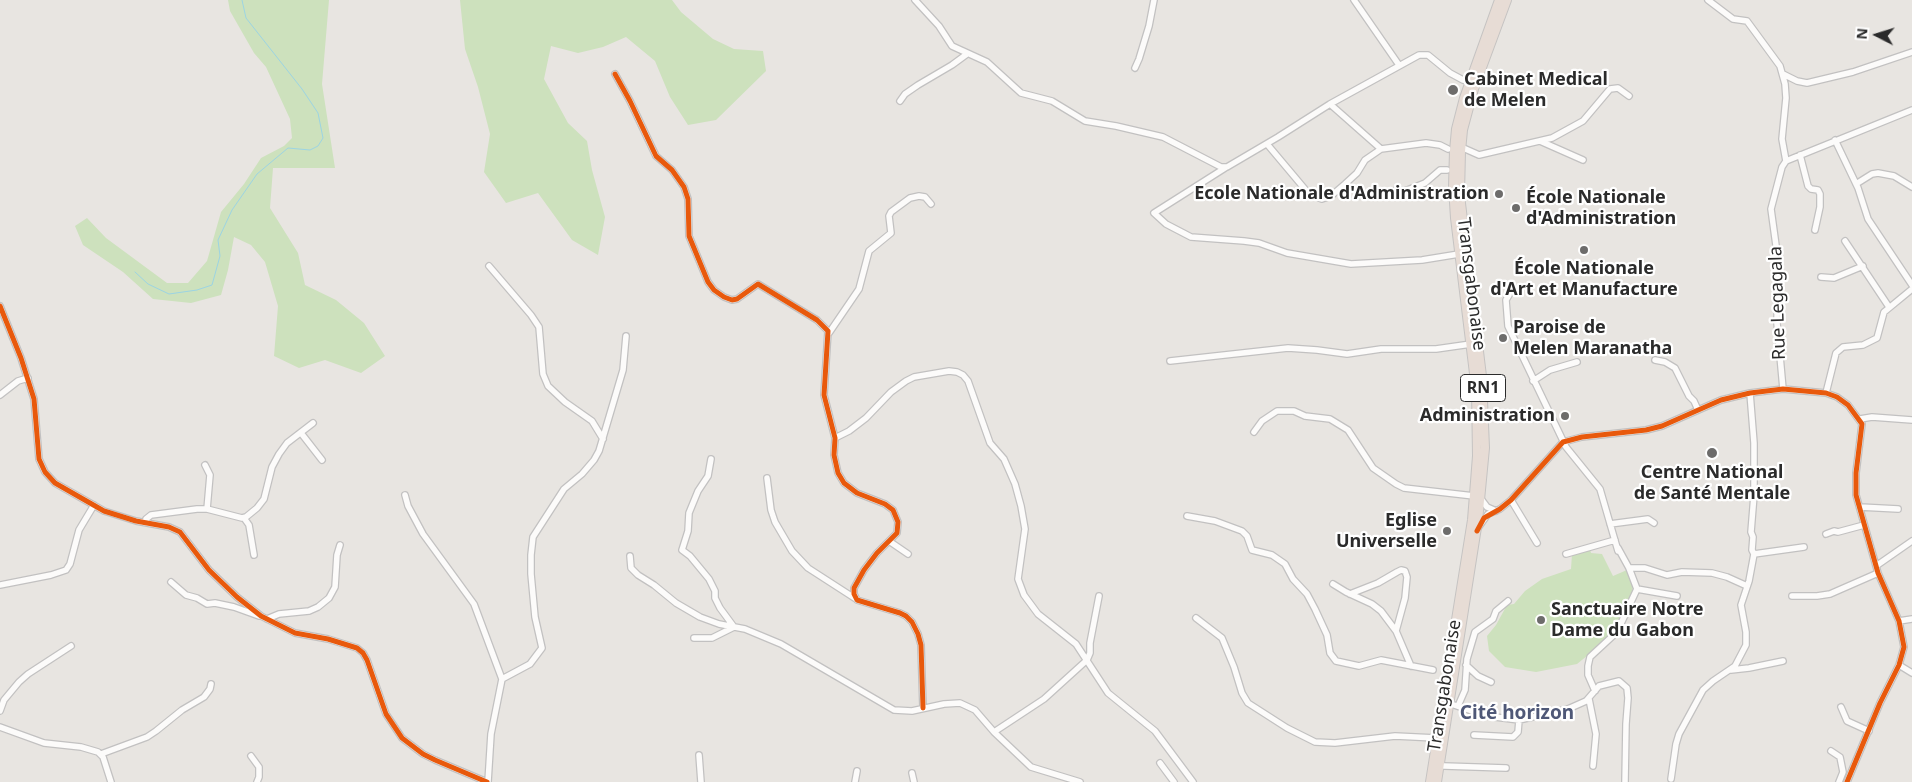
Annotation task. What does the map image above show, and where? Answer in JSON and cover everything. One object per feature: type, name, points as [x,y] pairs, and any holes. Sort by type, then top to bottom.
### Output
[{"type":"highway","name":"Transgabonaise","points":[[1437,782],[1476,532],[1477,498],[1476,390],[1459,254],[1453,187],[1453,162],[1456,134],[1471,76],[1499,0]]},
{"type":"highway","name":"Transgabonaise","points":[[1430,782],[1485,448],[1484,402],[1480,357],[1460,195],[1461,147],[1463,130],[1474,89],[1507,0]]},
{"type":"street","points":[[915,0],[939,26],[952,46],[992,66],[1021,94],[1052,101],[1085,121],[1163,137],[1215,165],[1227,167]]},
{"type":"street","points":[[1134,68],[1139,59],[1154,0]]},
{"type":"street","points":[[1354,0],[1399,65]]},
{"type":"street","points":[[1708,0],[1733,19],[1747,21],[1773,55],[1783,74],[1786,98],[1782,139],[1786,161],[1912,110]]},
{"type":"street","points":[[1783,74],[1807,83],[1853,72],[1912,52]]},
{"type":"street","points":[[900,101],[905,94],[952,66],[967,54]]},
{"type":"street","points":[[1459,254],[1422,260],[1351,264],[1287,253],[1252,242],[1191,237],[1166,224],[1154,213],[1330,104],[1419,55],[1428,55],[1450,73],[1463,80]]},
{"type":"street","points":[[615,74],[656,156],[672,170],[684,187],[688,199],[689,236],[706,278],[714,290],[732,300],[737,299],[758,284],[817,320],[825,326],[829,333]]},
{"type":"street","points":[[1461,147],[1478,155],[1540,141],[1562,134],[1583,121],[1610,89],[1616,87],[1629,96]]},
{"type":"street","points":[[1330,104],[1381,149]]},
{"type":"street","points":[[1835,140],[1856,184],[1864,210],[1874,230],[1912,285]]},
{"type":"street","points":[[1540,141],[1583,160]]},
{"type":"street","points":[[1267,144],[1309,194],[1322,199],[1331,196],[1357,173],[1365,160],[1381,149],[1426,143],[1440,144],[1448,149]]},
{"type":"street","points":[[1800,155],[1808,186],[1811,189],[1818,190],[1820,194],[1816,230]]},
{"type":"street","name":"Rue Legagala","points":[[1783,389],[1777,323],[1778,260],[1772,209],[1782,167],[1786,161]]},
{"type":"street","points":[[1396,190],[1405,191],[1424,183],[1440,170],[1447,170]]},
{"type":"street","points":[[1856,184],[1872,174],[1878,173],[1894,176],[1912,187]]},
{"type":"street","points":[[857,600],[854,588],[864,570],[877,553],[897,533],[898,519],[893,510],[884,504],[856,493],[844,483],[838,473],[834,455],[836,438],[824,395],[829,333],[859,289],[869,251],[891,233],[889,216],[891,212],[910,198],[919,196],[926,197],[931,204]]},
{"type":"street","points":[[1845,240],[1889,307]]},
{"type":"street","points":[[489,266],[539,327],[544,374],[548,386],[565,402],[592,421],[603,440]]},
{"type":"street","points":[[1821,277],[1834,278],[1863,266]]},
{"type":"street","points":[[1826,393],[1836,353],[1842,347],[1863,345],[1877,338],[1882,316],[1889,307],[1912,289]]},
{"type":"street","points":[[1509,295],[1506,300],[1508,326],[1563,442],[1600,489],[1617,550],[1625,558],[1637,589],[1617,632],[1590,657],[1588,675],[1595,691]]},
{"type":"street","points":[[0,306],[28,378],[36,409],[38,451],[45,472],[62,488],[115,515],[169,527],[180,532],[209,570],[237,597],[269,620],[295,633],[349,645],[363,653],[386,714],[402,738],[423,754],[488,782],[491,734],[502,680],[474,604],[423,534],[408,506],[405,495]]},
{"type":"street","points":[[502,680],[530,664],[542,648],[535,618],[530,564],[533,537],[564,489],[594,460],[603,440],[623,370],[626,336]]},
{"type":"street","points":[[1170,361],[1288,348],[1347,354],[1381,349],[1436,349],[1471,344]]},
{"type":"street","points":[[1655,360],[1665,362],[1675,368],[1698,410]]},
{"type":"street","points":[[1533,380],[1550,370],[1577,362]]},
{"type":"street","points":[[836,438],[862,422],[891,392],[914,377],[949,372],[957,372],[963,375],[968,380],[987,437],[994,449],[1004,459],[1015,484],[1021,506],[1025,529],[1018,570],[1020,588],[1032,607],[1076,644],[1102,687],[1155,731],[1193,782]]},
{"type":"street","points":[[0,395],[18,381],[28,378]]},
{"type":"street","points":[[1476,532],[1484,518],[1510,500],[1563,442],[1582,437],[1646,430],[1662,426],[1721,400],[1750,393],[1783,389],[1826,393],[1848,405],[1860,419],[1862,434],[1856,484],[1860,507],[1878,573],[1899,621],[1904,647],[1899,665],[1880,703],[1847,782]]},
{"type":"street","points":[[1671,779],[1679,734],[1703,690],[1713,681],[1731,670],[1744,652],[1746,645],[1746,632],[1741,605],[1754,554],[1751,532],[1754,495],[1754,443],[1750,393]]},
{"type":"street","points":[[1254,432],[1262,421],[1277,411],[1294,411],[1305,416],[1330,419],[1348,430],[1373,468],[1396,484],[1404,488],[1477,498],[1487,507],[1496,511]]},
{"type":"street","points":[[1860,419],[1872,417],[1912,420]]},
{"type":"street","points":[[244,518],[258,508],[264,498],[272,467],[279,454],[287,443],[313,423]]},
{"type":"street","points":[[301,433],[322,460]]},
{"type":"street","points":[[711,460],[708,476],[698,491],[689,513],[688,531],[682,550],[690,556],[709,579],[720,608],[734,627]]},
{"type":"street","points":[[205,466],[210,475],[207,509]]},
{"type":"street","points":[[767,478],[771,510],[775,522],[792,551],[808,568],[857,600],[900,613],[912,622],[921,645],[922,708]]},
{"type":"street","points":[[1510,500],[1537,543]]},
{"type":"street","points":[[0,584],[51,575],[66,570],[70,564],[79,530],[94,505]]},
{"type":"street","points":[[1860,507],[1898,509]]},
{"type":"street","points":[[145,522],[148,516],[157,513],[207,509],[244,518],[249,525],[254,555]]},
{"type":"street","points":[[1186,516],[1215,521],[1242,531],[1247,536],[1252,550],[1272,555],[1285,564],[1293,579],[1307,594],[1316,608],[1327,635],[1330,653],[1336,661],[1359,666],[1381,660],[1433,670]]},
{"type":"street","points":[[1610,524],[1648,519],[1654,523]]},
{"type":"street","points":[[1826,534],[1834,530],[1838,532],[1864,524]]},
{"type":"street","points":[[1566,554],[1614,540]]},
{"type":"street","points":[[890,541],[908,554]]},
{"type":"street","points":[[1876,566],[1912,541]]},
{"type":"street","points":[[171,582],[186,595],[198,598],[207,604],[215,603],[234,607],[269,620],[279,614],[309,611],[318,607],[329,598],[336,587],[337,555],[340,545]]},
{"type":"street","points":[[1754,554],[1804,547]]},
{"type":"street","points":[[630,556],[631,568],[638,575],[654,584],[676,603],[700,617],[745,629],[781,644],[890,708],[904,712],[944,704],[966,705],[981,716],[994,732],[1031,767],[1080,782]]},
{"type":"street","points":[[1629,568],[1644,568],[1662,574],[1682,572],[1712,573],[1747,586]]},
{"type":"street","points":[[1350,594],[1378,583],[1401,570],[1404,571],[1407,577],[1405,598],[1396,632]]},
{"type":"street","points":[[1792,596],[1830,594],[1878,573]]},
{"type":"street","points":[[1333,584],[1372,604],[1381,611],[1396,632],[1411,666]]},
{"type":"street","points":[[1637,589],[1677,596]]},
{"type":"street","points":[[994,732],[1044,699],[1087,660],[1099,596]]},
{"type":"street","points":[[1508,601],[1496,612],[1493,619],[1475,632],[1466,665],[1465,690],[1456,706],[1486,716],[1519,720],[1562,711],[1589,699],[1604,683],[1617,680],[1627,688],[1628,698],[1625,782]]},
{"type":"street","points":[[1196,618],[1222,638],[1242,693],[1248,703],[1287,728],[1315,742],[1335,743],[1394,736],[1436,738]]},
{"type":"street","points":[[1899,621],[1912,619]]},
{"type":"street","points":[[694,638],[712,638],[734,627]]},
{"type":"street","points":[[0,711],[4,700],[19,682],[71,646]]},
{"type":"street","points":[[1731,670],[1782,661]]},
{"type":"street","points":[[1466,665],[1478,676],[1492,682]]},
{"type":"street","points":[[1899,665],[1912,673]]},
{"type":"street","points":[[0,727],[44,743],[81,747],[101,754],[147,737],[182,710],[204,698],[211,684]]},
{"type":"street","points":[[1589,699],[1596,734],[1593,766]]},
{"type":"street","points":[[1841,707],[1847,721],[1869,731]]},
{"type":"street","points":[[1474,736],[1514,737],[1518,732],[1519,720]]},
{"type":"street","points":[[1831,751],[1840,757],[1843,772],[1839,782]]},
{"type":"street","points":[[101,754],[111,782]]},
{"type":"street","points":[[698,755],[701,782]]},
{"type":"street","points":[[251,756],[259,767],[257,782]]},
{"type":"street","points":[[1160,763],[1174,782]]},
{"type":"street","points":[[1444,766],[1506,768]]},
{"type":"street","points":[[855,782],[857,771]]},
{"type":"street","points":[[912,773],[914,782]]},
{"type":"green space","points":[[228,0],[329,0],[322,84],[335,168],[273,168],[270,208],[298,253],[305,285],[336,300],[364,323],[385,356],[361,373],[325,360],[299,368],[274,356],[278,306],[265,262],[251,245],[234,237],[221,295],[191,303],[153,299],[123,272],[83,245],[75,226],[87,218],[106,238],[167,283],[188,283],[207,261],[221,212],[244,184],[261,158],[284,146],[292,138],[290,119],[266,67],[254,53],[230,11]]},
{"type":"green space","points":[[460,0],[672,0],[681,12],[713,39],[734,49],[763,51],[766,71],[716,120],[688,125],[670,97],[655,61],[626,37],[603,47],[578,53],[551,46],[544,79],[568,123],[587,141],[592,170],[605,217],[598,255],[572,240],[538,193],[506,203],[484,172],[490,134],[478,87],[465,49]]},
{"type":"green space","points":[[1590,549],[1591,553],[1602,554],[1613,576],[1627,570],[1633,587],[1631,598],[1620,623],[1608,639],[1577,664],[1536,672],[1505,667],[1489,651],[1487,636],[1496,625],[1507,605],[1514,604],[1525,591],[1542,579],[1571,569],[1572,554]]},
{"type":"waterway","points":[[135,272],[148,284],[169,294],[197,290],[212,285],[220,256],[218,240],[232,210],[257,174],[288,148],[310,150],[318,146],[323,138],[318,113],[302,89],[246,18],[242,0]]},
{"type":"cycle path","points":[[615,74],[656,156],[672,170],[684,187],[688,199],[689,236],[708,282],[714,290],[732,300],[737,299],[758,284],[817,320],[828,331],[824,395],[835,438],[834,455],[838,473],[844,483],[857,493],[885,504],[893,510],[898,522],[897,533],[877,553],[864,570],[854,588],[854,594],[857,600],[900,613],[912,622],[921,645],[923,708]]},
{"type":"cycle path","points":[[0,306],[21,358],[34,399],[39,459],[45,472],[55,483],[104,511],[136,521],[169,527],[180,532],[209,570],[237,597],[261,616],[295,633],[328,639],[357,648],[367,660],[386,714],[402,738],[423,754],[487,782]]},
{"type":"cycle path","points":[[1477,531],[1484,518],[1511,500],[1563,442],[1582,437],[1646,430],[1662,426],[1721,400],[1750,393],[1783,389],[1826,393],[1837,397],[1848,405],[1862,424],[1856,473],[1856,495],[1878,573],[1899,621],[1904,647],[1899,665],[1880,703],[1847,782]]},
{"type":"place","name":"Cabinet Medical de Melen","points":[[1453,90]]},
{"type":"place","name":"Ecole Nationale d'Administration","points":[[1499,194]]},
{"type":"place","name":"École Nationale d'Administration","points":[[1516,208]]},
{"type":"place","name":"École Nationale d'Art et Manufacture","points":[[1584,250]]},
{"type":"place","name":"Paroise de Melen Maranatha","points":[[1503,338]]},
{"type":"place","name":"Administration","points":[[1565,416]]},
{"type":"place","name":"Centre National de Santé Mentale","points":[[1712,453]]},
{"type":"place","name":"Eglise Universelle","points":[[1447,531]]},
{"type":"place","name":"Sanctuaire Notre Dame du Gabon","points":[[1541,620]]},
{"type":"district","name":"Cité horizon","points":[[1517,714]]}]
